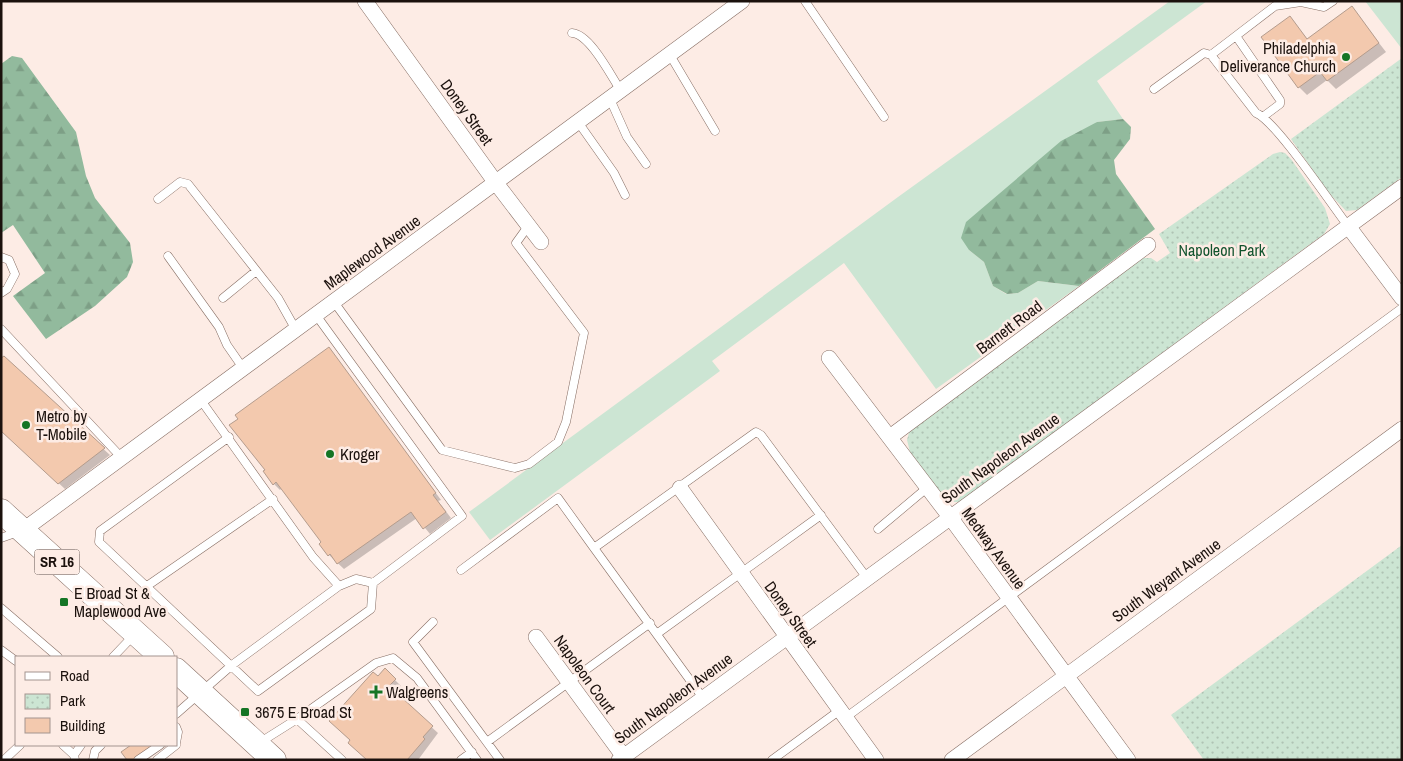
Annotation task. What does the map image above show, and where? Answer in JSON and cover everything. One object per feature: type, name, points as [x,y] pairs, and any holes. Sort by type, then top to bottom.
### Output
[{"type":"main road","name":"SR 16","points":[[1,511],[12,534],[161,656]]},
{"type":"main road","points":[[178,672],[266,752]]},
{"type":"street","name":"Doney Street","points":[[365,1],[496,183],[541,242]]},
{"type":"street","name":"Maplewood Avenue","points":[[12,534],[122,458],[742,1]]},
{"type":"street","name":"South Napoleon Avenue","points":[[621,758],[1402,186]]},
{"type":"street","points":[[1348,226],[1402,298]]},
{"type":"street","name":"Barnett Road","points":[[890,437],[1148,245]]},
{"type":"street","name":"Medway Avenue","points":[[830,358],[950,516],[1128,760]]},
{"type":"street","name":"South Weyant Avenue","points":[[952,760],[1402,429]]},
{"type":"street","name":"Doney Street","points":[[680,488],[876,760]]},
{"type":"street","name":"Napoleon Court","points":[[536,636],[621,758]]},
{"type":"lane","points":[[805,1],[884,117]]},
{"type":"lane","points":[[1211,55],[1275,6],[1301,2],[1324,8],[1333,1]]},
{"type":"lane","points":[[572,33],[578,34],[587,40],[615,95],[627,137],[646,164]]},
{"type":"lane","points":[[1236,36],[1280,100],[1280,104],[1264,116]]},
{"type":"lane","points":[[1154,89],[1204,54],[1211,55],[1256,113],[1264,116],[1348,226]]},
{"type":"lane","points":[[670,55],[715,131]]},
{"type":"lane","points":[[578,122],[614,173],[625,195]]},
{"type":"lane","points":[[158,199],[180,182],[188,184],[278,298],[296,330]]},
{"type":"lane","points":[[334,302],[442,450],[514,468],[529,464],[558,442],[566,422],[584,333],[516,243],[529,225]]},
{"type":"lane","points":[[168,256],[219,327],[227,345],[244,368]]},
{"type":"lane","points":[[1,257],[8,260],[15,274],[7,289],[1,293]]},
{"type":"lane","points":[[223,298],[256,271]]},
{"type":"lane","points":[[772,760],[842,714],[1008,596],[1402,308]]},
{"type":"lane","points":[[229,438],[100,531],[99,542],[258,691],[371,608],[373,583],[462,516],[316,315]]},
{"type":"lane","points":[[1,329],[122,458]]},
{"type":"lane","points":[[200,399],[313,557],[339,586]]},
{"type":"lane","points":[[594,548],[756,432],[821,515],[867,578]]},
{"type":"lane","points":[[878,529],[928,487]]},
{"type":"lane","points":[[461,570],[558,498],[704,698]]},
{"type":"lane","points":[[147,586],[273,499]]},
{"type":"lane","points":[[658,633],[821,515]]},
{"type":"lane","points":[[178,712],[232,665],[339,586],[356,579],[373,583]]},
{"type":"lane","points":[[1,608],[57,656]]},
{"type":"lane","points":[[433,622],[413,642],[500,760]]},
{"type":"lane","points":[[487,742],[568,681],[650,623]]},
{"type":"lane","points":[[114,656],[136,634]]},
{"type":"lane","points":[[1,650],[15,660]]},
{"type":"lane","points":[[266,752],[297,718],[376,663],[392,658],[417,678],[477,760]]},
{"type":"lane","points":[[297,718],[342,760]]},
{"type":"lane","points":[[4,760],[19,746]]},
{"type":"lane","points":[[64,746],[75,757]]},
{"type":"lane","points":[[93,760],[95,751],[100,746]]},
{"type":"lane","points":[[138,760],[159,746]]},
{"type":"lane","points":[[157,760],[174,746]]},
{"type":"lane","points":[[12,752],[17,760]]},
{"type":"lane","points":[[461,760],[472,752]]},
{"type":"green space","points":[[1170,1],[1207,1],[1097,81],[1123,119],[1097,122],[969,250],[984,262],[993,286],[1006,294],[1018,293],[1038,281],[1079,286],[936,389],[844,263],[712,361],[720,371],[490,540],[469,512],[898,197]]},
{"type":"green space","points":[[1365,1],[1402,1],[1402,49]]},
{"type":"green space","points":[[12,56],[22,58],[76,132],[86,176],[95,198],[130,243],[133,262],[127,277],[95,306],[46,339],[13,296],[45,273],[13,225],[1,233],[1,64]]},
{"type":"green space","points":[[1402,58],[1402,177],[1357,210],[1346,211],[1328,192],[1291,139]]},
{"type":"green space","points":[[1123,119],[1131,127],[1130,139],[1114,160],[1116,174],[1155,229],[1079,286],[1038,281],[1018,293],[1007,294],[993,286],[984,262],[969,250],[961,238],[966,222],[1061,141],[1097,122]]},
{"type":"green space","name":"Napoleon Park","points":[[1285,153],[1291,159],[1325,208],[1330,224],[1324,234],[959,502],[947,502],[910,452],[907,440],[910,429],[1143,258],[1151,258],[1157,262],[1170,253],[1159,234],[1273,154]]},
{"type":"green space","points":[[1402,545],[1402,760],[1204,760],[1171,715]]},
{"type":"building","points":[[1352,6],[1379,43],[1327,81],[1320,72],[1298,88],[1261,37],[1290,16],[1307,39]]},
{"type":"building","name":"Kroger","points":[[329,347],[436,493],[433,495],[446,512],[423,529],[411,512],[337,564],[330,554],[328,556],[319,544],[321,542],[276,482],[273,485],[263,471],[265,470],[229,425],[238,419],[235,415]]},
{"type":"building","points":[[4,356],[105,448],[58,484],[1,431],[1,358]]},
{"type":"building","name":"Walgreens","points":[[385,668],[396,679],[389,686],[433,726],[423,737],[425,739],[407,760],[367,760],[348,743],[350,740],[329,721],[373,672],[378,676]]},
{"type":"building","points":[[130,746],[153,746],[133,760],[127,760],[121,752]]},
{"type":"place","name":"Philadelphia Deliverance Church","points":[[1346,57]]},
{"type":"place","name":"Metro by T-Mobile","points":[[26,425]]},
{"type":"place","name":"Kroger","points":[[330,454]]},
{"type":"place","name":"E Broad St & Maplewood Ave","points":[[64,602]]},
{"type":"place","name":"Walgreens","points":[[376,692]]},
{"type":"place","name":"3675 E Broad St","points":[[245,712]]}]
